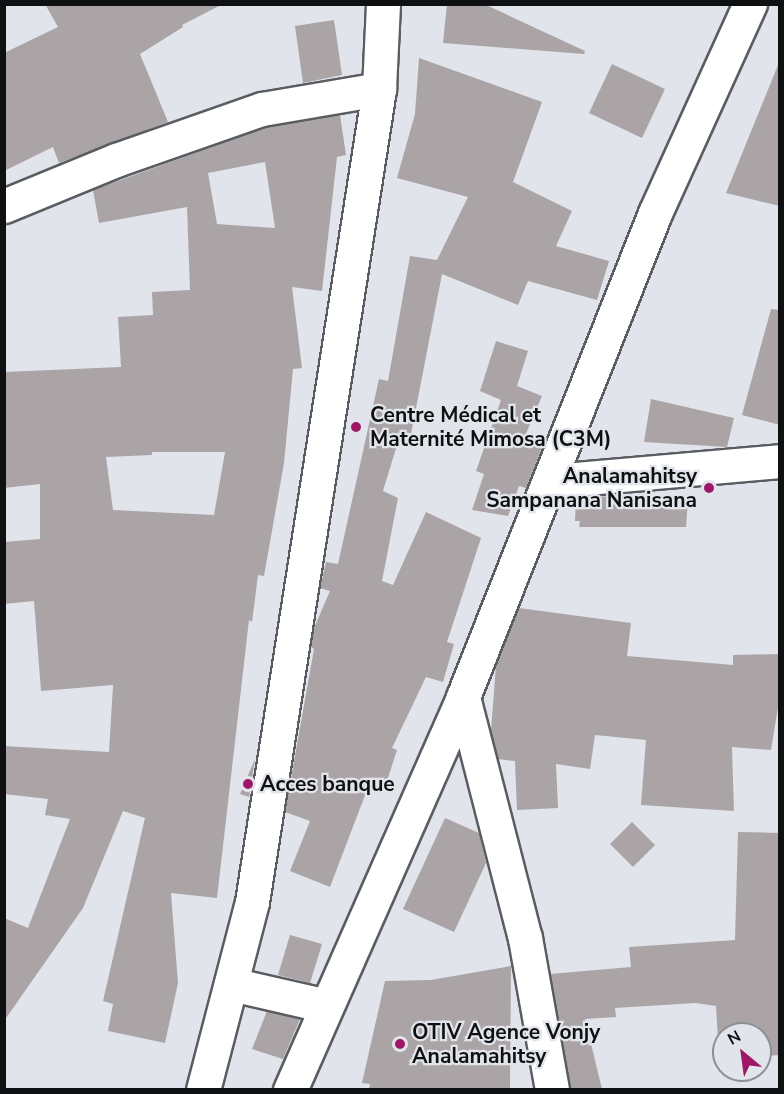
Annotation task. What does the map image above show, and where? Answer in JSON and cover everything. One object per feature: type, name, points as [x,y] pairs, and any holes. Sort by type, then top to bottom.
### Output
[{"type":"main road","points":[[203,1089],[252,902],[379,89],[383,4]]},
{"type":"main road","points":[[290,1089],[464,697],[552,481],[655,213],[750,4]]},
{"type":"main road","points":[[4,206],[116,160],[262,109],[379,89]]},
{"type":"main road","points":[[552,481],[780,461]]},
{"type":"main road","points":[[464,697],[525,938],[552,1089]]},
{"type":"main road","points":[[231,984],[327,1005]]},
{"type":"building","points":[[45,4],[223,4],[182,25],[183,27],[140,54],[168,122],[59,163],[53,147],[4,171],[4,53],[58,27]]},
{"type":"building","points":[[447,4],[484,4],[585,51],[584,54],[443,43]]},
{"type":"building","points":[[334,20],[342,75],[303,83],[295,26]]},
{"type":"building","points":[[419,58],[542,102],[513,182],[572,211],[556,246],[609,261],[597,300],[528,281],[518,305],[442,274],[411,434],[401,432],[383,491],[398,498],[382,581],[393,585],[426,512],[481,538],[447,642],[454,644],[443,682],[426,677],[392,748],[397,750],[386,784],[380,782],[377,791],[367,790],[330,887],[290,871],[310,821],[285,812],[314,649],[311,647],[314,628],[330,591],[320,588],[326,562],[338,564],[379,379],[388,381],[410,256],[437,260],[468,197],[397,178],[415,114]]},
{"type":"building","points":[[612,64],[665,89],[642,138],[589,113]]},
{"type":"building","points":[[778,65],[780,65],[780,206],[726,193]]},
{"type":"building","points":[[340,115],[346,155],[337,157],[322,291],[292,287],[302,368],[293,369],[284,463],[264,576],[258,575],[252,622],[249,620],[217,898],[171,893],[178,983],[165,1043],[108,1031],[113,1004],[103,1001],[145,818],[123,811],[83,908],[4,1021],[4,918],[28,928],[70,819],[45,815],[48,799],[4,794],[4,746],[109,752],[113,685],[41,691],[34,601],[4,604],[4,542],[40,539],[40,484],[4,488],[4,372],[121,367],[118,317],[153,315],[152,292],[190,290],[187,207],[99,223],[93,190],[267,127]],"holes":[[[265,162],[275,228],[217,224],[208,173]],[[152,452],[225,452],[214,515],[113,510],[106,457],[152,455]]]},
{"type":"building","points":[[771,309],[780,310],[780,425],[742,415]]},
{"type":"building","points":[[496,341],[528,351],[517,386],[542,396],[525,436],[544,442],[526,488],[519,486],[508,516],[472,510],[484,474],[476,471],[501,400],[480,391]]},
{"type":"building","points":[[651,399],[734,418],[727,447],[644,442]]},
{"type":"building","points":[[591,496],[688,500],[686,527],[579,527],[580,521],[575,521],[576,498]]},
{"type":"building","points":[[519,608],[631,623],[627,656],[733,665],[733,655],[780,654],[780,695],[771,750],[732,747],[734,811],[641,805],[646,740],[595,735],[590,769],[556,764],[558,808],[517,810],[515,761],[498,759],[491,731],[496,666]]},
{"type":"building","points":[[255,759],[249,797],[240,794]]},
{"type":"building","points":[[445,818],[479,833],[486,863],[454,932],[403,909]]},
{"type":"building","points":[[632,822],[655,845],[633,867],[610,844]]},
{"type":"building","points":[[738,832],[780,833],[780,1055],[772,1055],[772,1022],[717,1022],[716,1006],[696,1003],[615,1008],[616,1017],[585,1019],[602,1089],[570,1089],[550,974],[631,967],[629,947],[735,940]]},
{"type":"building","points":[[290,935],[322,944],[310,983],[278,975]]},
{"type":"building","points":[[511,966],[510,1089],[369,1089],[370,1084],[362,1083],[385,981],[431,980]]},
{"type":"building","points":[[267,1011],[300,1019],[283,1059],[252,1049]]},
{"type":"place","name":"Centre Médical et Maternité Mimosa (C3M)","points":[[356,427]]},
{"type":"place","name":"Analamahitsy Sampanana Nanisana","points":[[709,488]]},
{"type":"place","name":"Acces banque","points":[[248,784]]},
{"type":"place","name":"OTIV Agence Vonjy Analamahitsy","points":[[400,1044]]}]
